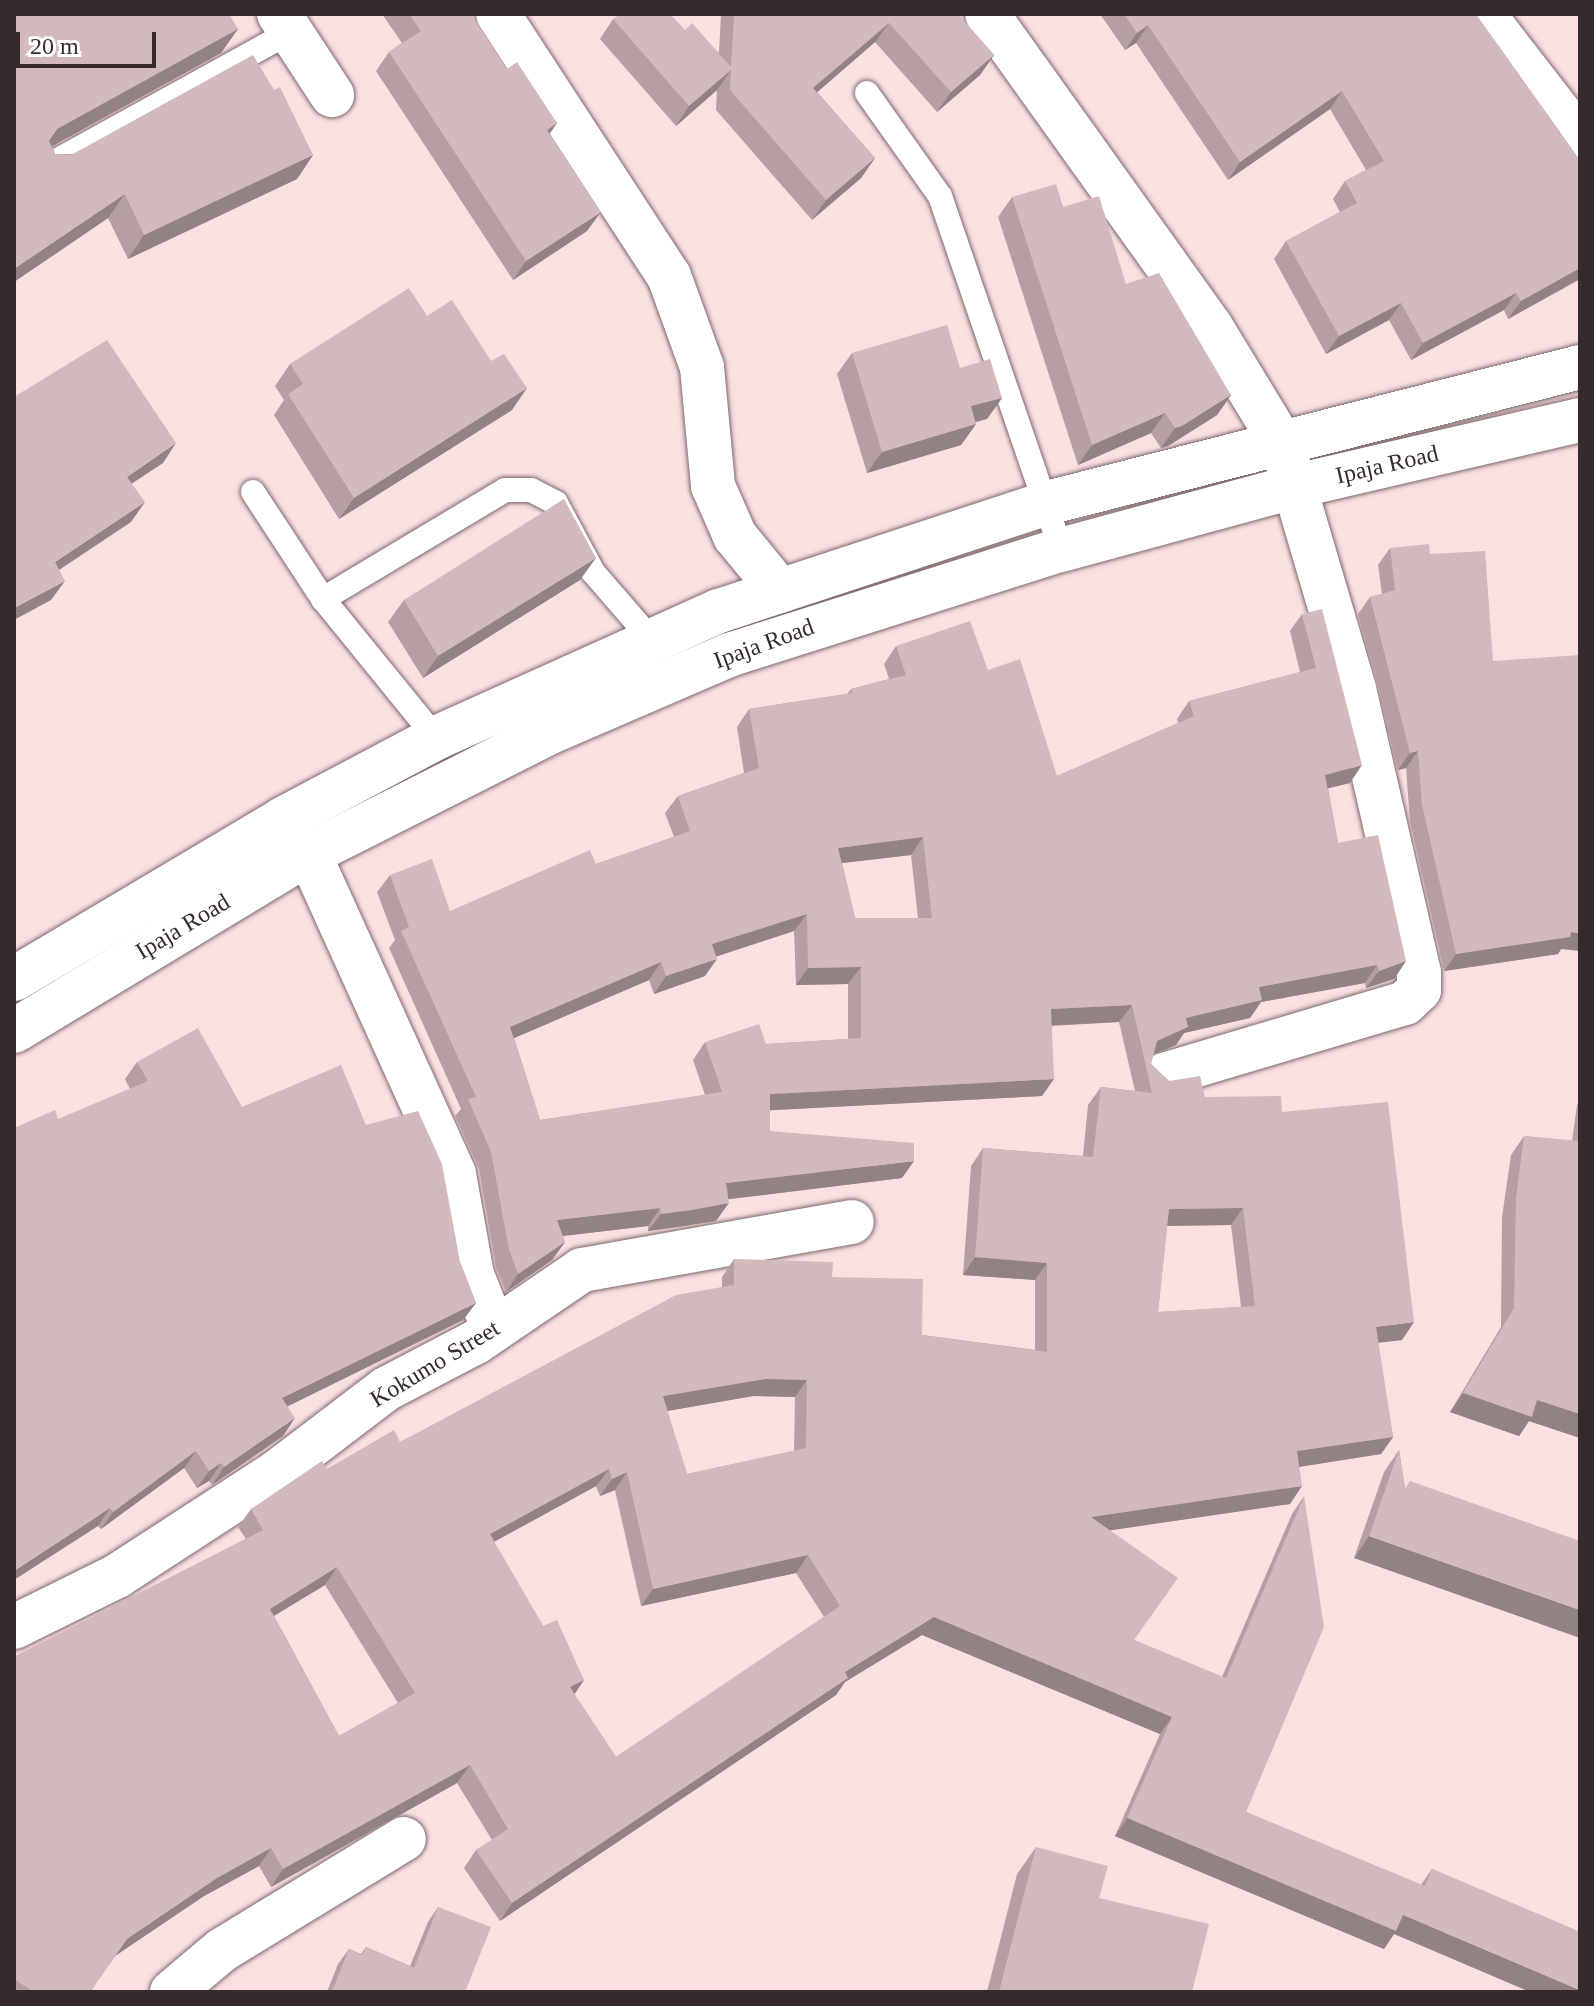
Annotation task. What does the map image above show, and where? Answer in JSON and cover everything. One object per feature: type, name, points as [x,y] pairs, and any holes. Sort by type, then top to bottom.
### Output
[{"type":"street","points":[[498,14],[669,276],[702,367],[713,486],[735,536],[780,591]]},
{"type":"street","points":[[987,14],[1211,327],[1282,444],[1354,689],[1419,972],[1419,990],[1405,1003],[1163,1075]]},
{"type":"street","points":[[1483,14],[1580,139]]},
{"type":"street","points":[[285,23],[332,95]]},
{"type":"street","name":"Ipaja Road","points":[[14,1031],[543,712],[651,639],[780,591],[1047,503],[1580,367]]},
{"type":"street","name":"Ipaja Road","points":[[14,979],[283,819],[436,738],[543,712],[1061,550],[1296,486],[1580,420]]},
{"type":"street","points":[[309,854],[454,1174],[472,1275],[494,1330]]},
{"type":"street","name":"Kokumo Street","points":[[14,1627],[117,1576],[277,1472],[386,1389],[494,1330],[582,1270],[852,1222]]},
{"type":"street","points":[[172,1992],[222,1950],[404,1839]]},
{"type":"lane","points":[[47,166],[285,23]]},
{"type":"lane","points":[[867,93],[940,196],[1061,550]]},
{"type":"lane","points":[[323,599],[505,490],[531,490],[556,503],[593,572],[651,639]]},
{"type":"lane","points":[[253,492],[323,599],[436,738]]},
{"type":"building","points":[[14,14],[229,14],[238,29],[57,129],[49,141],[55,154],[71,155],[253,55],[274,90],[280,87],[313,155],[144,235],[125,194],[14,269]]},
{"type":"building","points":[[409,14],[471,14],[507,69],[517,62],[557,123],[547,130],[601,212],[526,261],[389,52],[421,31]]},
{"type":"building","points":[[620,14],[670,14],[685,30],[692,23],[731,67],[734,14],[958,14],[994,55],[951,92],[889,23],[813,88],[875,158],[826,200],[730,90],[731,70],[689,106],[613,19]]},
{"type":"building","points":[[1124,14],[1476,14],[1580,160],[1580,268],[1521,301],[1516,293],[1423,343],[1401,303],[1339,336],[1286,241],[1357,203],[1345,181],[1384,161],[1342,91],[1240,162],[1148,25],[1137,33]]},
{"type":"building","points":[[1056,184],[1063,207],[1099,196],[1126,284],[1159,273],[1231,395],[1182,426],[1175,428],[1165,413],[1092,445],[1012,197]]},
{"type":"building","points":[[409,288],[427,316],[452,300],[491,361],[504,354],[527,388],[354,498],[288,394],[303,384],[290,364]]},
{"type":"building","points":[[947,325],[960,368],[990,359],[1002,398],[971,406],[976,424],[882,452],[852,353]]},
{"type":"building","points":[[107,340],[176,443],[127,477],[145,502],[55,562],[65,581],[14,608],[14,397]]},
{"type":"building","points":[[564,499],[596,558],[438,656],[404,600]]},
{"type":"building","points":[[1429,544],[1430,554],[1485,551],[1493,661],[1580,655],[1580,933],[1571,932],[1570,937],[1456,954],[1422,805],[1418,751],[1410,753],[1370,597],[1395,590],[1390,548]]},
{"type":"building","points":[[1322,609],[1362,765],[1325,775],[1338,843],[1378,835],[1406,961],[1379,971],[1377,965],[1259,987],[1262,1000],[1186,1018],[1188,1027],[1157,1041],[1151,1064],[1169,1081],[1200,1076],[1205,1097],[1281,1096],[1282,1112],[1388,1102],[1414,1322],[1376,1327],[1393,1437],[1297,1451],[1302,1486],[1091,1517],[1178,1578],[1134,1640],[1226,1678],[1304,1496],[1324,1627],[1246,1812],[1425,1886],[1432,1869],[1580,1932],[1580,1990],[1403,1915],[1396,1931],[1127,1818],[1172,1717],[934,1617],[845,1672],[848,1678],[512,1903],[476,1850],[508,1829],[470,1765],[283,1869],[271,1848],[217,1878],[127,1939],[90,1992],[33,1992],[14,1979],[14,1657],[263,1530],[251,1509],[322,1461],[327,1469],[394,1430],[400,1442],[676,1295],[734,1285],[734,1259],[833,1262],[832,1277],[923,1279],[922,1335],[1047,1352],[1047,1263],[975,1257],[983,1148],[1093,1157],[1101,1087],[1152,1093],[1132,1005],[1051,1009],[1054,1079],[770,1094],[770,1131],[914,1143],[914,1161],[726,1183],[729,1203],[692,1210],[661,1214],[660,1208],[557,1220],[565,1242],[518,1274],[509,1250],[491,1152],[468,1099],[476,1097],[401,931],[409,927],[390,875],[432,859],[450,911],[590,850],[596,864],[690,831],[678,796],[759,768],[749,709],[852,693],[851,689],[906,675],[896,646],[970,621],[988,670],[1020,659],[1057,776],[1194,716],[1189,701],[1316,668],[1302,614]],"holes":[[[923,837],[932,918],[855,918],[838,848]],[[807,914],[808,968],[861,967],[861,1038],[766,1044],[759,1024],[705,1042],[722,1092],[540,1120],[510,1027],[661,962],[666,976],[717,959],[712,944]],[[1243,1208],[1255,1306],[1158,1312],[1169,1209]],[[765,1379],[807,1380],[806,1448],[687,1474],[663,1396]],[[609,1469],[612,1479],[627,1472],[653,1589],[808,1555],[840,1606],[616,1757],[570,1687],[584,1680],[557,1620],[543,1626],[490,1534]],[[337,1567],[415,1693],[339,1736],[270,1609]]]},
{"type":"building","points":[[198,1028],[242,1107],[341,1065],[366,1125],[418,1111],[442,1164],[460,1262],[476,1303],[282,1398],[295,1418],[224,1467],[221,1463],[209,1471],[196,1451],[113,1512],[110,1508],[14,1571],[14,1128],[55,1110],[58,1119],[148,1081],[137,1062]]},
{"type":"building","points":[[1524,1136],[1580,1141],[1580,1414],[1537,1400],[1532,1417],[1463,1393],[1514,1308],[1516,1198]]},
{"type":"building","points":[[1399,1450],[1405,1489],[1410,1481],[1580,1541],[1580,1610],[1369,1536]]},
{"type":"building","points":[[1036,1847],[1108,1866],[1099,1898],[1209,1924],[1192,1992],[999,1992]]},
{"type":"building","points":[[438,1907],[491,1927],[465,1992],[332,1991],[349,1949],[362,1955],[366,1947],[414,1968]]}]
